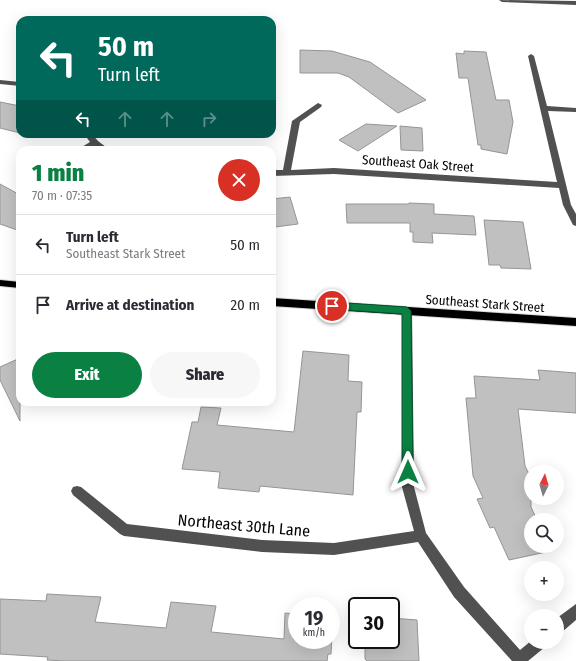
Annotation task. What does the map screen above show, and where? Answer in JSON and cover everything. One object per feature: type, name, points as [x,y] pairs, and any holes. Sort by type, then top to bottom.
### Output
[{"type":"main road","points":[[0,284],[16,285]]},
{"type":"main road","name":"Southeast Stark Street","points":[[276,302],[576,322]]},
{"type":"street","points":[[502,0],[576,3]]},
{"type":"street","points":[[531,56],[561,185],[567,206],[576,223]]},
{"type":"street","points":[[0,82],[16,84]]},
{"type":"street","points":[[287,171],[296,121],[318,105]]},
{"type":"street","points":[[543,108],[576,110]]},
{"type":"street","points":[[91,138],[100,146]]},
{"type":"street","points":[[89,146],[95,143]]},
{"type":"street","name":"Southeast Oak Street","points":[[276,172],[334,171],[561,185]]},
{"type":"street","points":[[407,311],[408,487],[421,536],[459,592],[521,660],[533,649]]},
{"type":"street","name":"Northeast 30th Lane","points":[[77,491],[124,530],[262,546],[334,549],[421,536]]},
{"type":"street","points":[[564,621],[576,611]]},
{"type":"building","points":[[300,50],[332,51],[370,62],[426,100],[398,113],[349,77],[338,73],[300,73]]},
{"type":"building","points":[[464,51],[486,52],[496,100],[509,100],[513,122],[507,154],[481,149],[481,145],[478,145],[468,78],[459,78],[456,53],[464,54]]},
{"type":"building","points":[[0,102],[16,105],[16,132],[0,128]]},
{"type":"building","points":[[366,124],[397,126],[358,151],[339,140]]},
{"type":"building","points":[[400,126],[422,128],[423,151],[401,150]]},
{"type":"building","points":[[0,184],[16,193],[16,230],[0,224]]},
{"type":"building","points":[[290,197],[298,224],[276,227],[276,199]]},
{"type":"building","points":[[346,204],[434,204],[434,214],[474,216],[476,235],[432,233],[433,243],[413,242],[413,232],[410,232],[410,223],[347,223]]},
{"type":"building","points":[[484,220],[523,222],[531,269],[501,268],[500,265],[489,265]]},
{"type":"building","points":[[303,351],[349,355],[348,381],[362,382],[361,412],[357,412],[353,495],[260,486],[259,492],[218,488],[220,472],[182,469],[192,422],[198,422],[201,407],[221,408],[217,425],[294,432]]},
{"type":"building","points":[[16,360],[16,406],[20,406],[20,421],[0,380],[0,367]]},
{"type":"building","points":[[538,370],[576,373],[576,413],[518,409],[525,465],[524,505],[531,505],[534,513],[524,513],[524,553],[542,553],[509,560],[494,527],[490,528],[477,499],[483,498],[473,476],[466,398],[476,398],[474,376],[540,380]]},
{"type":"building","points":[[47,594],[101,597],[95,622],[166,628],[171,602],[216,606],[211,632],[284,639],[285,613],[288,613],[288,649],[331,649],[331,654],[328,654],[327,661],[64,661],[47,660],[48,657],[0,654],[0,599],[46,601]]},
{"type":"building","points":[[400,619],[417,620],[419,661],[367,661],[365,659],[365,649],[400,649]]},
{"type":"route","points":[[332,306],[407,311],[408,472]]}]
